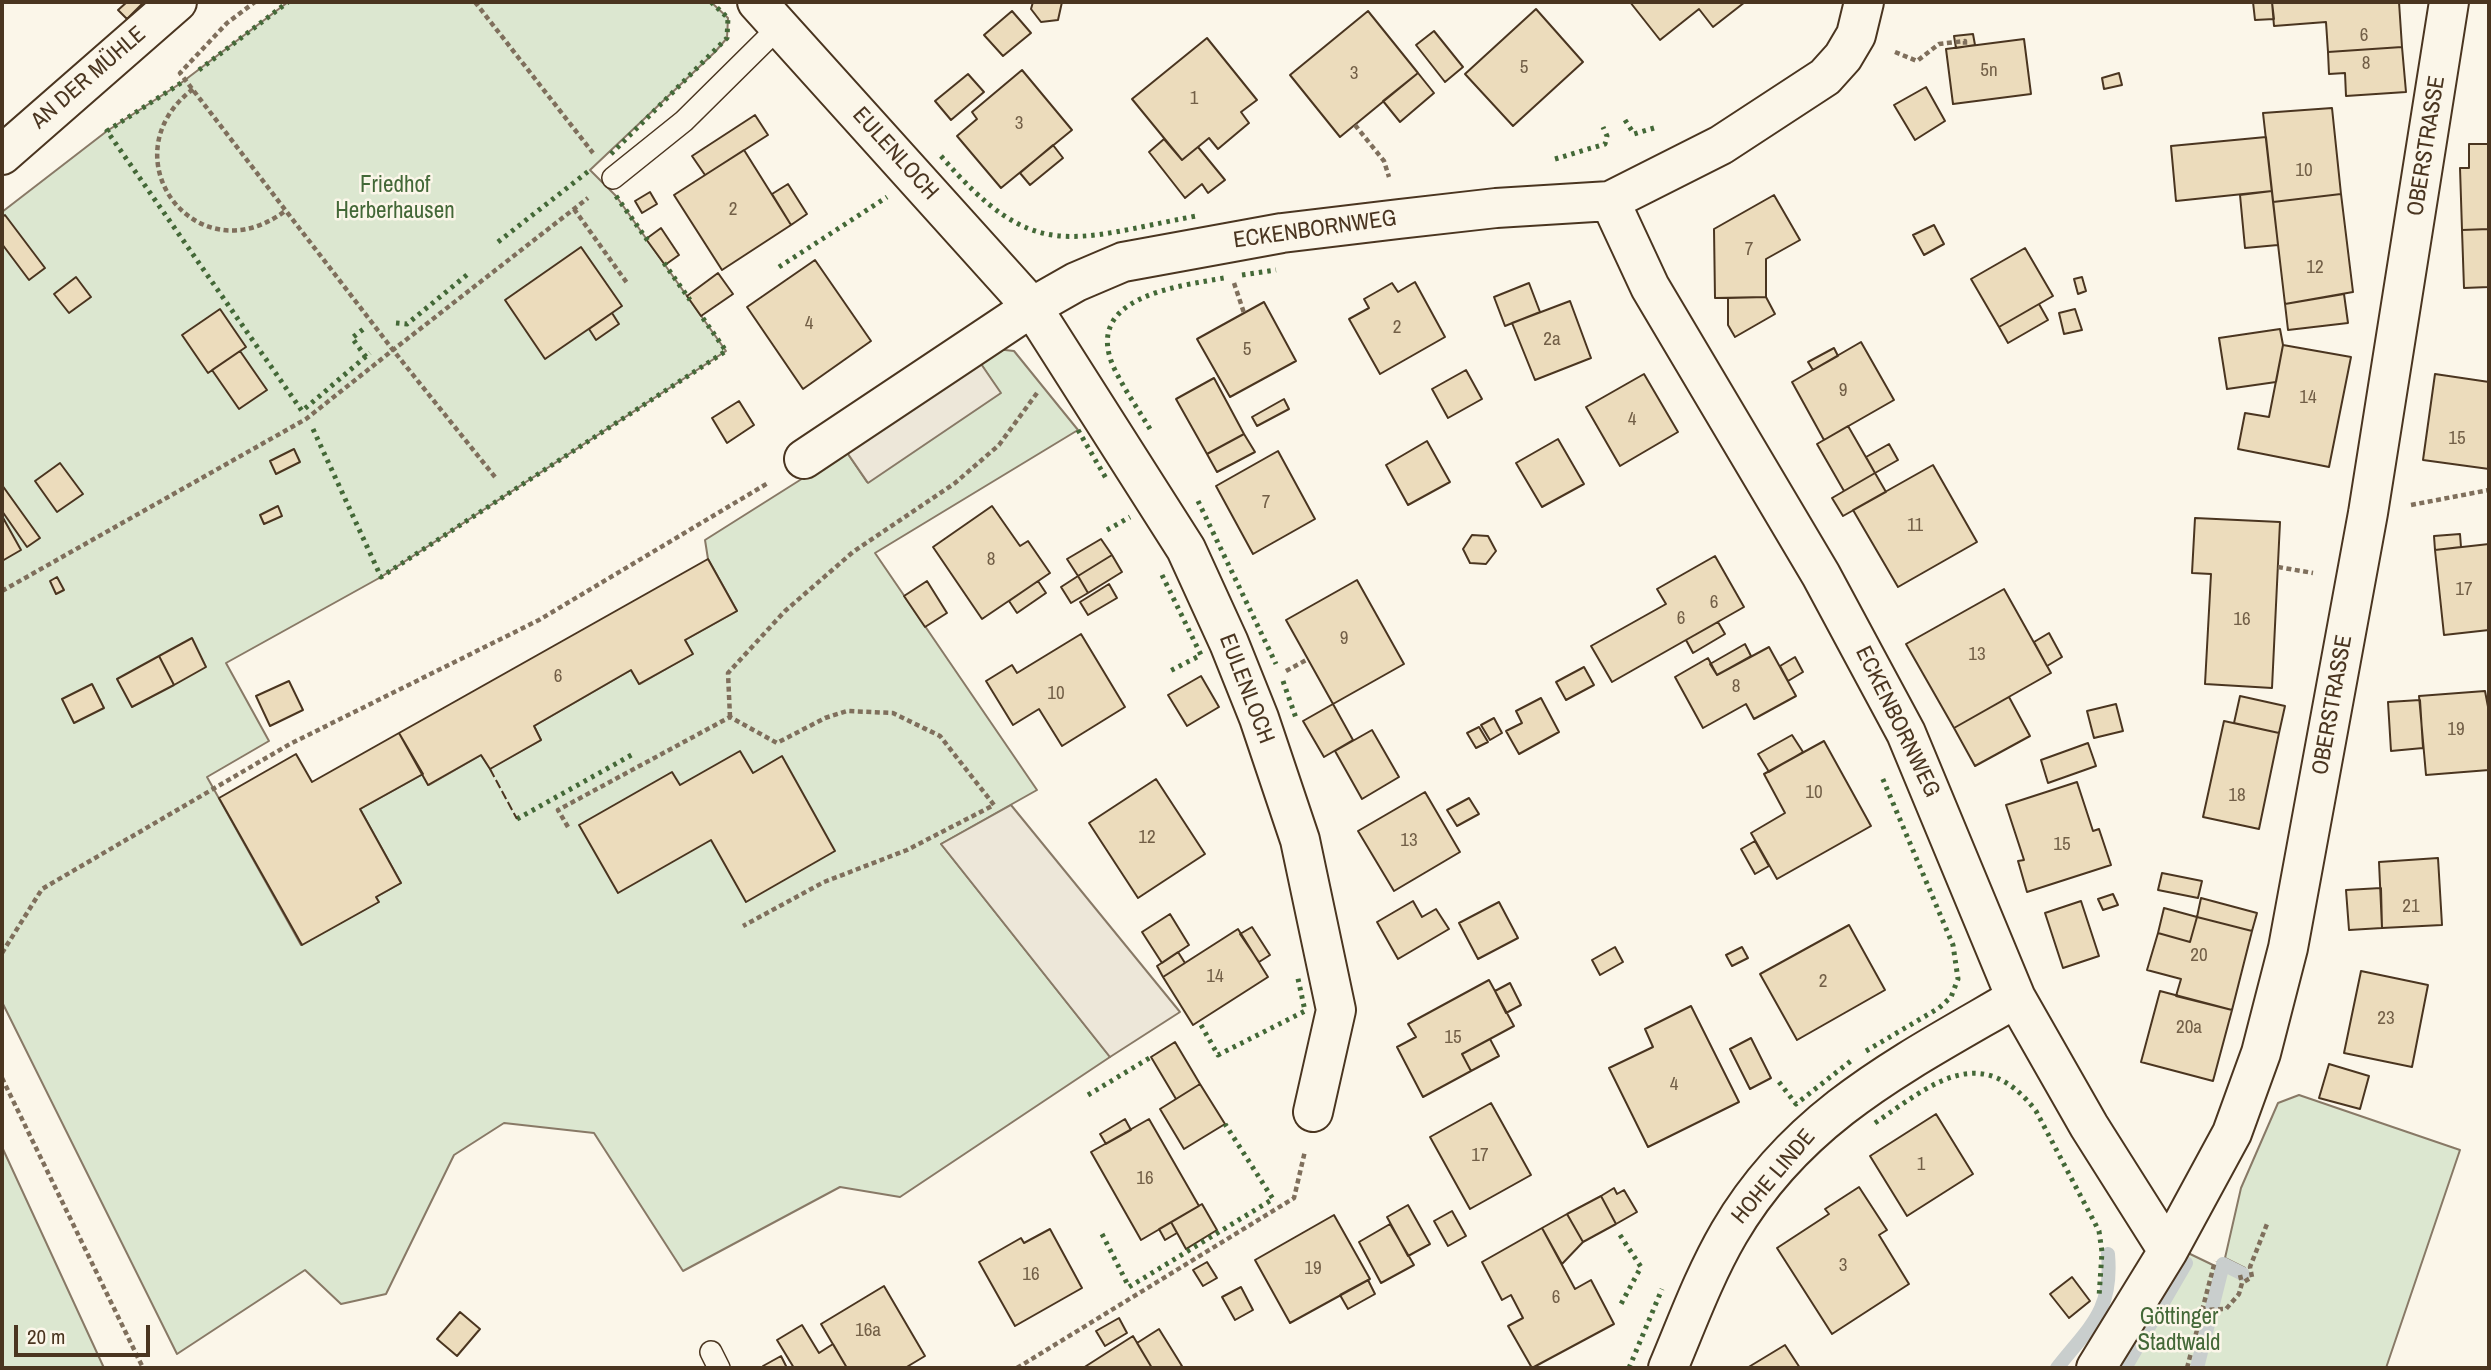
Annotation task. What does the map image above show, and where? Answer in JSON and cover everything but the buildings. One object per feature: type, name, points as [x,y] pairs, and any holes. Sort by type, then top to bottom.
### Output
[{"type":"street","name":"AN DER MÜHLE","points":[[2,155],[177,2]]},
{"type":"street","name":"OBERSTRASSE","points":[[2096,1368],[2168,1251],[2232,1133],[2261,1053],[2288,948],[2368,513],[2449,2]]},
{"type":"street","name":"EULENLOCH","points":[[769,14],[1032,307],[1185,550],[1234,655],[1300,840],[1336,1010],[1313,1112]]},
{"type":"street","name":"ECKENBORNWEG","points":[[1032,307],[1076,282],[1123,261],[1257,237],[1399,219],[1496,208],[1609,201],[1721,145],[1804,93],[1825,77],[1843,57],[1860,18]]},
{"type":"street","name":"ECKENBORNWEG","points":[[1609,201],[1650,287],[1821,575],[1906,733],[2016,998],[2089,1126],[2168,1251]]},
{"type":"street","points":[[804,459],[1032,307]]},
{"type":"street","name":"HOHE LINDE","points":[[1668,1368],[1707,1273],[1730,1231],[1796,1145],[1829,1114],[1870,1083],[2016,998]]},
{"type":"lane","points":[[613,178],[684,121],[769,14]]},
{"type":"path","points":[[254,2],[227,23],[180,73],[393,350],[495,477]]},
{"type":"path","points":[[2,591],[306,419],[613,178],[475,2]]},
{"type":"path","points":[[1860,18],[1917,61],[1940,44],[1965,41],[1965,46]]},
{"type":"path","points":[[193,89],[170,111],[158,140],[159,172],[172,201],[196,222],[227,231],[258,227],[285,211]]},
{"type":"path","points":[[1355,125],[1384,161],[1399,219]]},
{"type":"path","points":[[574,209],[627,283]]},
{"type":"path","points":[[730,717],[728,673],[776,621],[853,552],[955,483],[999,445],[1064,356]]},
{"type":"path","points":[[2,953],[42,890],[290,744],[539,620],[733,506],[804,459]]},
{"type":"path","points":[[2368,513],[2489,490]]},
{"type":"path","points":[[730,717],[778,743],[825,718],[847,711],[893,713],[940,736],[994,805],[907,850],[824,882],[743,926]]},
{"type":"path","points":[[568,827],[558,810],[730,717]]},
{"type":"path","points":[[2,1077],[143,1368]]},
{"type":"path","points":[[1017,1368],[1294,1198],[1313,1112]]},
{"type":"path","points":[[2242,1283],[2252,1277],[2250,1267],[2267,1224]]},
{"type":"path","points":[[2201,1310],[2226,1309],[2239,1294],[2242,1283],[2240,1275]]},
{"type":"green space","name":"Friedhof Herberhausen","points":[[288,2],[711,2],[728,18],[727,38],[715,52],[590,170],[616,196],[726,351],[381,577],[226,663],[269,741],[207,777],[301,945],[378,902],[376,897],[401,883],[360,809],[423,774],[429,785],[481,755],[490,768],[541,740],[534,726],[631,670],[640,684],[692,654],[685,640],[737,611],[708,559],[705,540],[846,451],[867,482],[1000,393],[979,361],[996,349],[1014,351],[1078,430],[875,553],[1037,790],[941,844],[1110,1057],[900,1197],[840,1187],[683,1271],[594,1133],[504,1123],[454,1155],[386,1294],[341,1304],[305,1270],[177,1354],[2,1002],[2,212],[107,131],[181,83]]},
{"type":"green space","name":"Göttinger Stadtwald","points":[[2299,1095],[2460,1150],[2386,1368],[2114,1368],[2186,1252],[2242,1279],[2245,1268],[2225,1258],[2241,1188],[2278,1103]]},
{"type":"green space","points":[[2,1147],[104,1368],[2,1368]]},
{"type":"shaded area","points":[[979,361],[1001,393],[868,483],[846,451]]},
{"type":"shaded area","points":[[1011,805],[1180,1012],[1110,1057],[941,844]]},
{"type":"waterway","points":[[2057,1368],[2089,1329],[2103,1304],[2109,1274],[2108,1254]]},
{"type":"waterway","points":[[2125,1368],[2186,1263]]},
{"type":"waterway","points":[[2197,1368],[2223,1264],[2243,1274]]},
{"type":"hedge","points":[[199,70],[288,2]]},
{"type":"hedge","points":[[611,154],[727,38],[728,18],[711,2]]},
{"type":"hedge","points":[[181,83],[107,131],[302,411],[370,353]]},
{"type":"hedge","points":[[1625,120],[1634,134],[1654,128]]},
{"type":"hedge","points":[[1555,159],[1605,144],[1607,136],[1603,127]]},
{"type":"hedge","points":[[941,156],[973,191],[1002,214],[1029,229],[1056,235],[1084,236],[1196,216]]},
{"type":"hedge","points":[[498,242],[590,170]]},
{"type":"hedge","points":[[616,196],[648,241]]},
{"type":"hedge","points":[[779,267],[887,197]]},
{"type":"hedge","points":[[664,263],[690,300]]},
{"type":"hedge","points":[[1242,275],[1276,270]]},
{"type":"hedge","points":[[396,323],[407,324],[468,274]]},
{"type":"hedge","points":[[1150,429],[1114,368],[1107,344],[1111,325],[1123,310],[1140,299],[1184,285],[1224,278]]},
{"type":"hedge","points":[[313,429],[381,577],[726,351],[700,314]]},
{"type":"hedge","points":[[366,327],[352,338],[366,357]]},
{"type":"hedge","points":[[1078,430],[1107,480]]},
{"type":"hedge","points":[[1198,501],[1276,664]]},
{"type":"hedge","points":[[1107,530],[1130,517]]},
{"type":"hedge","points":[[1162,575],[1201,655],[1170,671]]},
{"type":"hedge","points":[[1283,681],[1296,718]]},
{"type":"hedge","points":[[517,819],[635,753]]},
{"type":"hedge","points":[[1866,1051],[1939,1008],[1951,997],[1958,979],[1953,945],[1882,777]]},
{"type":"hedge","points":[[1201,1025],[1218,1055],[1305,1011],[1297,974]]},
{"type":"hedge","points":[[1088,1095],[1151,1057]]},
{"type":"hedge","points":[[1779,1082],[1796,1104],[1852,1060]]},
{"type":"hedge","points":[[1875,1123],[1936,1083],[1956,1076],[1976,1073],[1996,1077],[2016,1090],[2036,1111],[2099,1231],[2102,1252],[2099,1297]]},
{"type":"hedge","points":[[1102,1234],[1129,1287],[1273,1199],[1225,1124]]},
{"type":"hedge","points":[[1620,1235],[1641,1267],[1621,1304]]},
{"type":"hedge","points":[[1629,1368],[1662,1289]]},
{"type":"fence","points":[[490,769],[517,819]]}]
